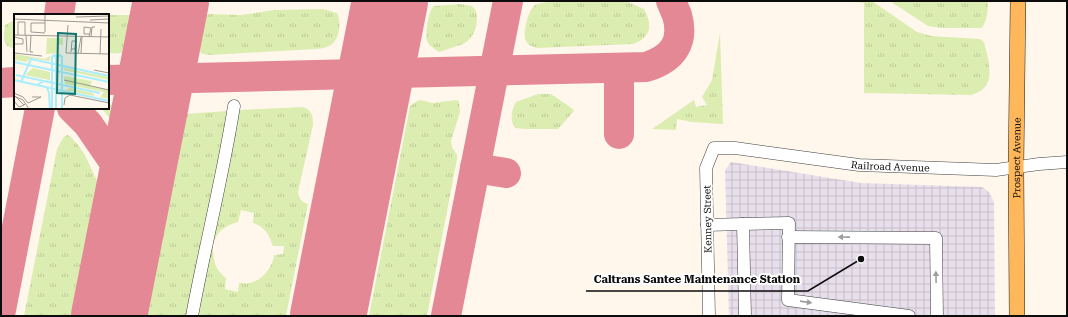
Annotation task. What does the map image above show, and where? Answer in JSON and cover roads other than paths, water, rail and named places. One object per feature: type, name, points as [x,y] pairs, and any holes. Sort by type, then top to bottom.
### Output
[{"type":"main road","name":"Prospect Avenue","points":[[1017,316],[1016,167],[1018,1]]},
{"type":"street","points":[[192,316],[203,256],[223,168],[234,106]]},
{"type":"street","name":"Railroad Avenue","points":[[714,148],[735,148],[859,165],[996,170],[1038,164],[1067,162]]},
{"type":"street","name":"Kenney Street","points":[[709,316],[706,168],[714,148]]},
{"type":"street","points":[[707,225],[789,223],[788,300],[909,316]]},
{"type":"street","points":[[743,224],[745,316]]},
{"type":"street","points":[[788,237],[936,238],[937,316]]},
{"type":"place","name":"Caltrans Santee Maintenance Station","points":[[861,259]]}]
